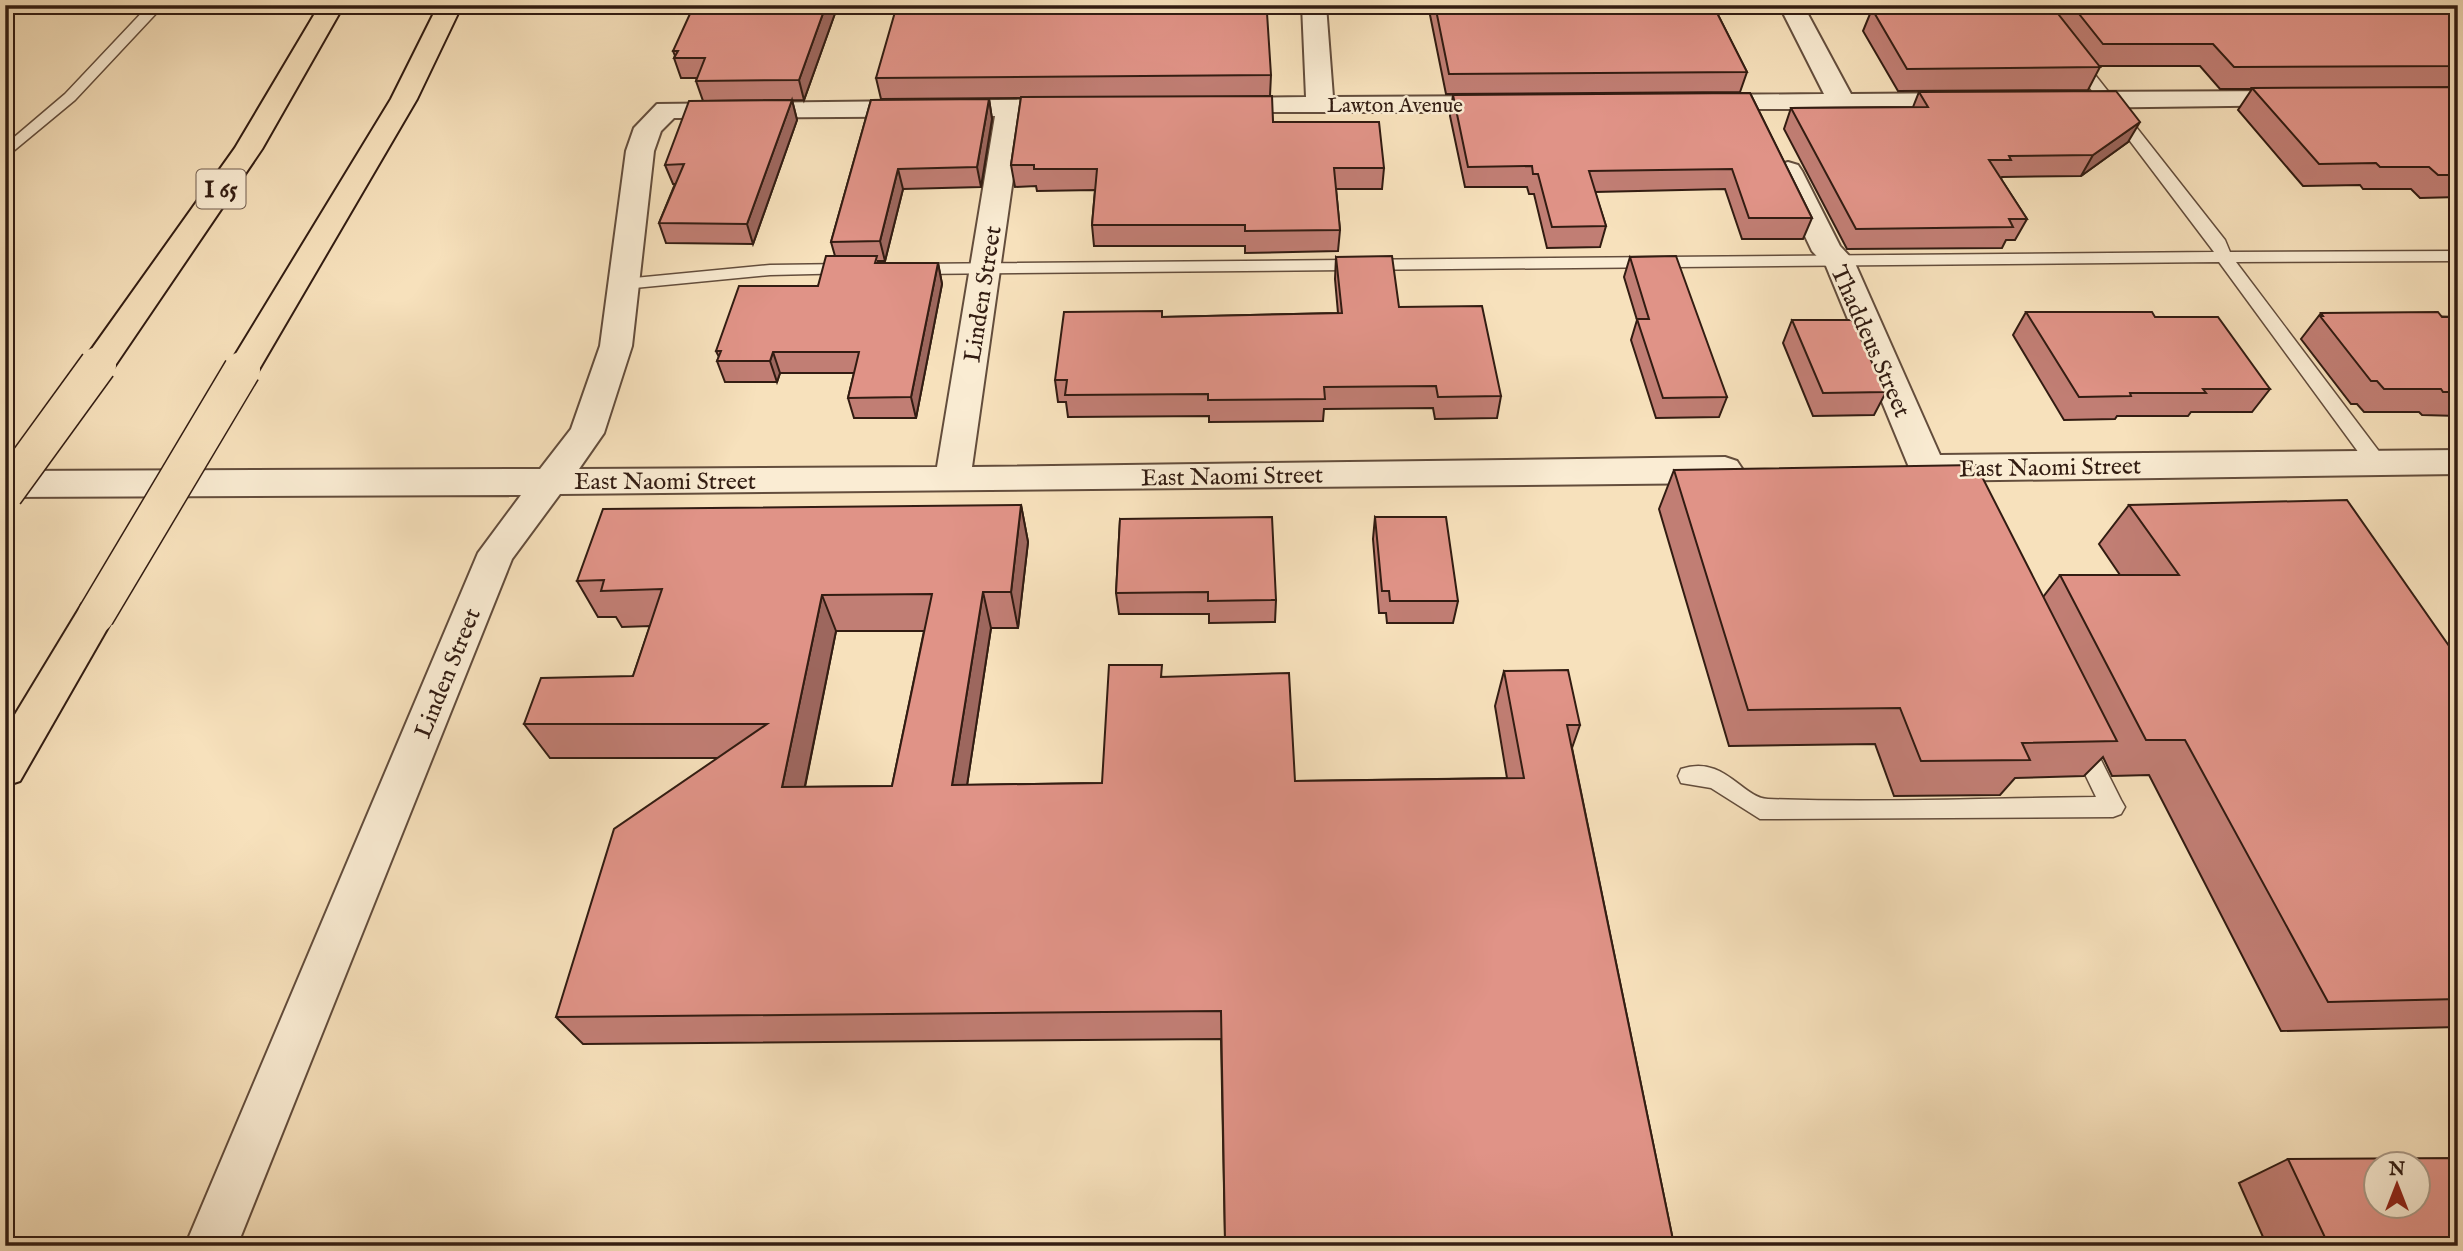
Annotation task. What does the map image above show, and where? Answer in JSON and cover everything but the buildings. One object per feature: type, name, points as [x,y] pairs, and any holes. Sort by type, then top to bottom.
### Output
[{"type":"highway","name":"I 65","points":[[5,492],[98,365],[248,149],[332,5]]},
{"type":"highway","points":[[5,768],[404,99],[450,5]]},
{"type":"street","points":[[1314,5],[1320,105]]},
{"type":"street","points":[[1791,5],[1842,102]]},
{"type":"street","points":[[2051,101],[2323,99]]},
{"type":"street","points":[[1673,103],[1765,124],[1842,102],[1995,101]]},
{"type":"street","name":"Lawton Avenue","points":[[1199,106],[1538,104]]},
{"type":"street","points":[[1010,108],[1104,107]]},
{"type":"street","name":"Linden Street","points":[[211,1246],[496,553],[587,433],[615,346],[640,151],[648,128],[667,110],[1010,108],[953,480]]},
{"type":"street","name":"Thaddeus Street","points":[[1765,124],[1827,251],[1839,261],[1944,476]]},
{"type":"street","name":"East Naomi Street","points":[[1886,468],[1944,476],[2458,462]]},
{"type":"street","name":"East Naomi Street","points":[[5,484],[953,480],[1762,470]]},
{"type":"lane","points":[[5,153],[69,97],[157,5]]},
{"type":"lane","points":[[2066,47],[2218,244],[2224,257],[2377,463]]},
{"type":"lane","points":[[891,269],[2458,256]]},
{"type":"lane","points":[[624,285],[770,270],[864,269]]},
{"type":"lane","points":[[1689,776],[1716,779],[1760,809],[2113,807],[2070,720]]}]
